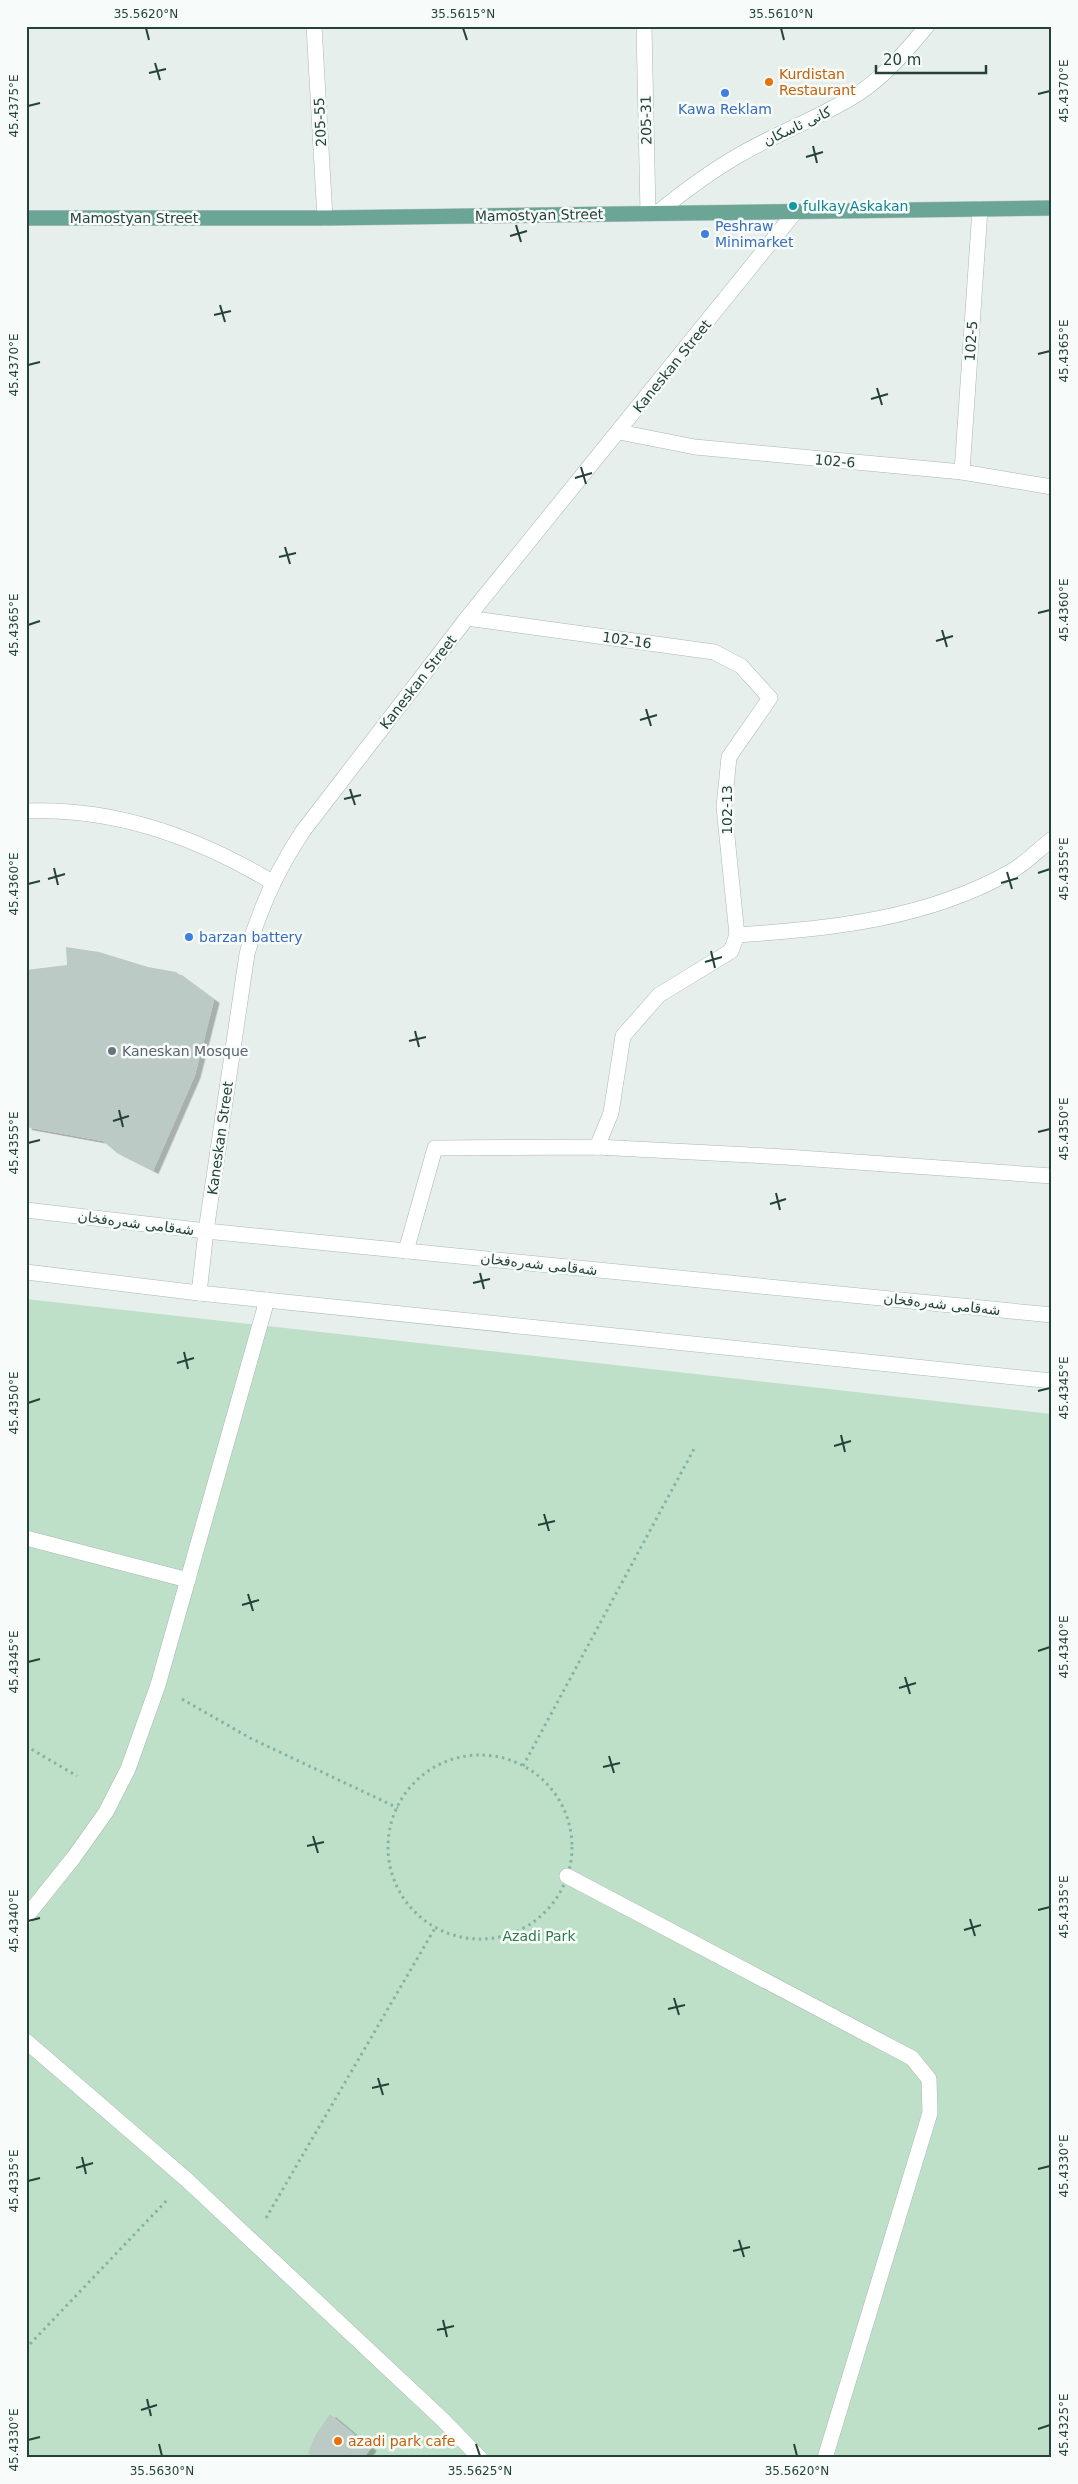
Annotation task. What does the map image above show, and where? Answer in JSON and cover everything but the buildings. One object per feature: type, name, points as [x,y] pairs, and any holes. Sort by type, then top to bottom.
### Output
[{"type":"main road","name":"Mamostyan Street","points":[[26,218],[325,218],[1052,208]]},
{"type":"street","name":"205-55","points":[[314,26],[325,218]]},
{"type":"street","name":"205-31","points":[[644,26],[652,213]]},
{"type":"street","name":"کانی ئاسکان","points":[[652,213],[739,154],[795,125],[836,107],[860,92],[903,55],[926,26]]},
{"type":"street","name":"102-5","points":[[962,472],[980,209]]},
{"type":"street","name":"Kaneskan Street","points":[[200,1293],[206,1231],[247,954],[257,918],[272,882],[303,830],[467,618],[796,211]]},
{"type":"street","name":"102-6","points":[[619,432],[694,447],[962,472],[1052,486]]},
{"type":"street","name":"102-16","points":[[467,618],[714,652],[741,666],[770,698]]},
{"type":"street","name":"102-13","points":[[736,935],[724,807],[729,757],[770,698]]},
{"type":"street","points":[[26,811],[78,812],[120,819],[160,829],[228,857],[272,882]]},
{"type":"street","points":[[597,1147],[611,1113],[623,1036],[659,995],[730,951],[736,935],[823,928],[876,920],[944,903],[1011,872],[1052,839]]},
{"type":"street","points":[[406,1251],[435,1148],[597,1147],[786,1156],[1052,1176]]},
{"type":"street","name":"شەقامی شەرەفخان","points":[[26,1210],[206,1231],[1052,1315]]},
{"type":"street","points":[[26,1272],[200,1293],[1052,1381]]},
{"type":"street","points":[[26,1917],[74,1857],[106,1812],[128,1768],[158,1685],[267,1300]]},
{"type":"street","points":[[26,1538],[188,1580]]},
{"type":"street","points":[[567,1876],[912,2058],[929,2079],[930,2113],[825,2458]]},
{"type":"street","points":[[26,2041],[187,2180],[253,2240],[480,2458]]},
{"type":"path","points":[[523,1766],[694,1449]]},
{"type":"path","points":[[158,1685],[250,1738],[398,1808]]},
{"type":"path","points":[[26,1746],[78,1776]]},
{"type":"path","points":[[484,1754],[513,1760],[523,1766],[540,1775],[560,1799],[571,1828],[573,1859],[564,1889],[546,1914],[520,1932],[490,1940],[459,1938],[430,1926],[408,1905],[393,1879],[388,1849],[392,1819],[406,1792],[427,1771],[454,1758],[484,1754]]},
{"type":"path","points":[[253,2240],[436,1928]]},
{"type":"path","points":[[30,2344],[187,2180]]},
{"type":"green space","name":"Azadi Park","points":[[26,1299],[1052,1414],[1052,2458],[26,2458]]},
{"type":"place","name":"Kurdistan Restaurant","points":[[769,82]]},
{"type":"place","name":"Kawa Reklam","points":[[725,93]]},
{"type":"place","name":"fulkay Askakan","points":[[793,206]]},
{"type":"place","name":"Peshraw Minimarket","points":[[705,234]]},
{"type":"place","name":"barzan battery","points":[[189,937]]},
{"type":"place","name":"Kaneskan Mosque","points":[[112,1051]]},
{"type":"place","name":"azadi park cafe","points":[[338,2441]]}]
